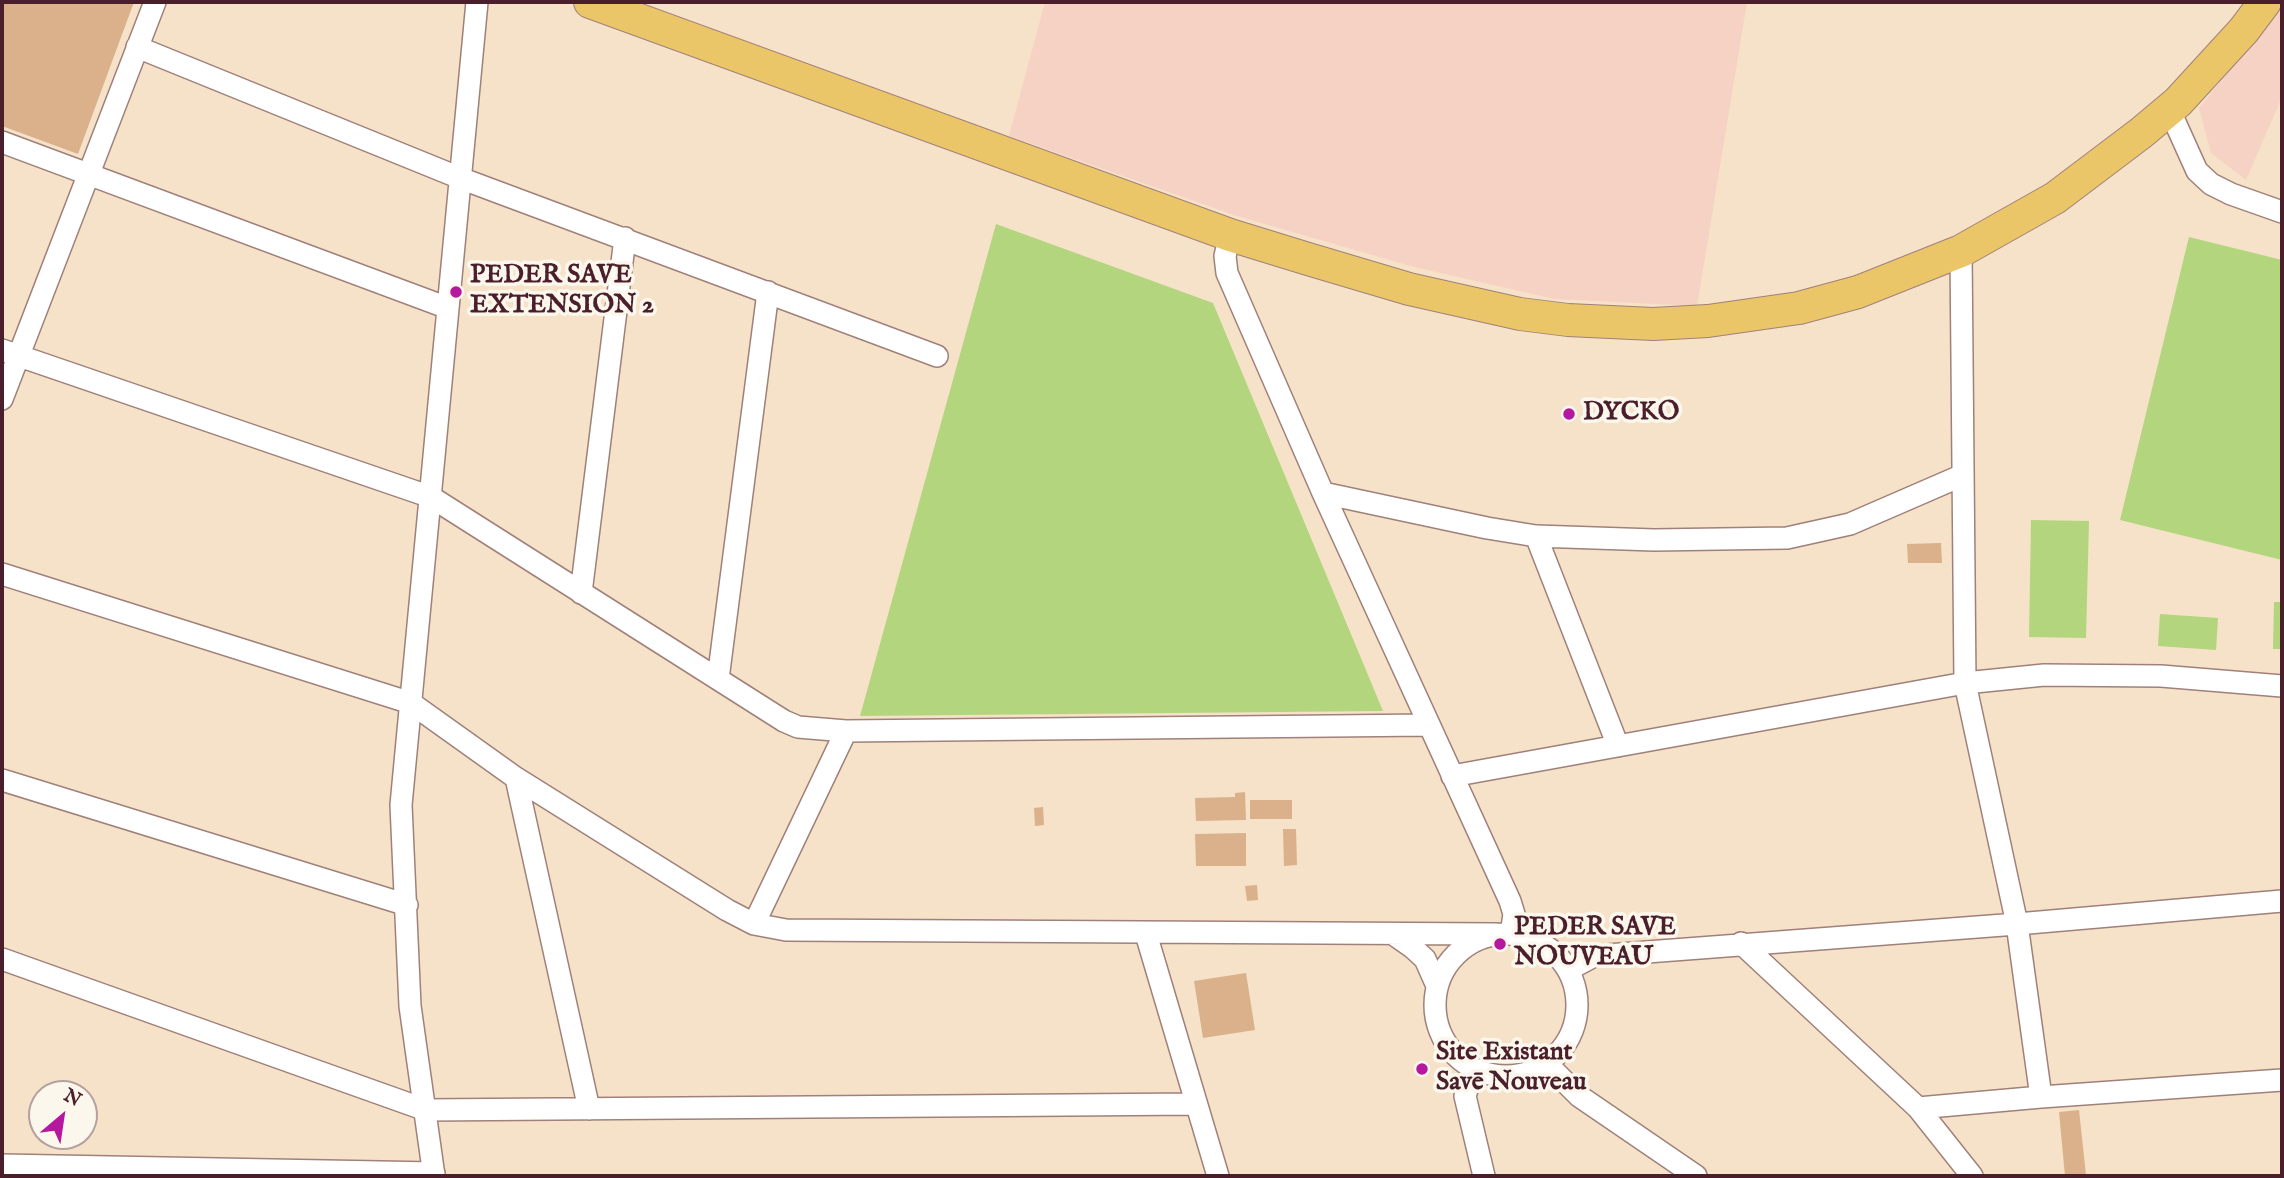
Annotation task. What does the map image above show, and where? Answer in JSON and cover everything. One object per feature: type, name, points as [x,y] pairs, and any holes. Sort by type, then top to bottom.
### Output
[{"type":"main road","points":[[590,2],[1230,235],[1409,289],[1478,306],[1605,323],[1708,321],[1799,308],[1858,292],[1961,251],[2056,198],[2097,168],[2169,109],[2244,30],[2265,2]]},
{"type":"street","points":[[2,399],[10,352],[89,174],[155,2]]},
{"type":"street","points":[[2,1165],[434,1175],[410,1006],[401,805],[477,2]]},
{"type":"street","points":[[137,47],[460,178],[937,356]]},
{"type":"street","points":[[2169,109],[2197,171],[2211,184],[2282,212]]},
{"type":"street","points":[[2,142],[448,308]]},
{"type":"street","points":[[2,574],[411,703],[516,778],[727,911],[754,923],[786,930],[1504,934],[1525,936],[1544,945],[1560,959],[1568,970],[1577,997],[1575,1024],[1563,1049],[1547,1063],[1529,1073],[1501,1076],[1474,1069],[1462,1061],[1444,1040],[1435,1014],[1437,986],[1442,973],[1460,951],[1471,943],[1504,934],[1514,914],[1227,272],[1225,256],[1230,235]]},
{"type":"street","points":[[581,593],[625,238]]},
{"type":"street","points":[[1961,251],[1965,683],[2017,924],[2040,1097]]},
{"type":"street","points":[[718,679],[768,292]]},
{"type":"street","points":[[10,352],[430,497],[784,721],[798,727],[846,731],[1428,725]]},
{"type":"street","points":[[1324,493],[1536,536],[1654,540],[1787,538],[1850,524],[1963,475]]},
{"type":"street","points":[[1536,536],[1618,746]]},
{"type":"street","points":[[1452,776],[1965,683],[2044,676],[2161,676],[2282,686]]},
{"type":"street","points":[[754,923],[846,731]]},
{"type":"street","points":[[516,778],[589,1109]]},
{"type":"street","points":[[2,780],[407,905]]},
{"type":"street","points":[[1568,970],[1594,956],[2282,901]]},
{"type":"street","points":[[1146,933],[1218,1176]]},
{"type":"street","points":[[1393,934],[1425,959],[1437,986]]},
{"type":"street","points":[[1741,943],[1918,1108],[1972,1176]]},
{"type":"street","points":[[2,960],[426,1110],[1196,1104]]},
{"type":"street","points":[[1547,1063],[1579,1096],[1696,1176]]},
{"type":"street","points":[[1474,1069],[1465,1096],[1484,1176]]},
{"type":"street","points":[[1918,1108],[2282,1080]]},
{"type":"shaded area","points":[[1045,2],[1747,2],[1697,306],[1555,299],[1414,267],[1237,216],[1009,136]]},
{"type":"shaded area","points":[[2282,6],[2282,97],[2246,180],[2211,153],[2199,108]]},
{"type":"green space","points":[[996,224],[1213,303],[1383,711],[860,716]]},
{"type":"green space","points":[[2189,237],[2282,260],[2282,560],[2120,520]]},
{"type":"green space","points":[[2031,520],[2089,521],[2086,638],[2029,637]]},
{"type":"green space","points":[[2274,602],[2282,602],[2282,649],[2273,649]]},
{"type":"green space","points":[[2160,614],[2218,618],[2216,650],[2158,646]]},
{"type":"building","points":[[2,2],[134,2],[78,154],[2,126]]},
{"type":"building","points":[[1941,543],[1942,563],[1908,563],[1907,544]]},
{"type":"building","points":[[1245,792],[1246,820],[1196,821],[1195,798],[1235,797],[1235,793]]},
{"type":"building","points":[[1250,800],[1292,800],[1292,819],[1250,819]]},
{"type":"building","points":[[1043,807],[1044,825],[1035,826],[1034,808]]},
{"type":"building","points":[[1283,829],[1296,829],[1297,865],[1284,866]]},
{"type":"building","points":[[1246,833],[1246,866],[1196,866],[1195,834]]},
{"type":"building","points":[[1257,885],[1258,900],[1247,901],[1245,886]]},
{"type":"building","points":[[1246,973],[1255,1030],[1203,1038],[1194,981]]},
{"type":"building","points":[[2079,1110],[2086,1175],[2065,1176],[2059,1112]]},
{"type":"place","name":"PEDER SAVE EXTENSION 2","points":[[456,292]]},
{"type":"place","name":"DYCKO","points":[[1569,414]]},
{"type":"place","name":"PEDER SAVE NOUVEAU","points":[[1500,944]]},
{"type":"place","name":"Site Existant Savē Nouveau","points":[[1422,1069]]}]
